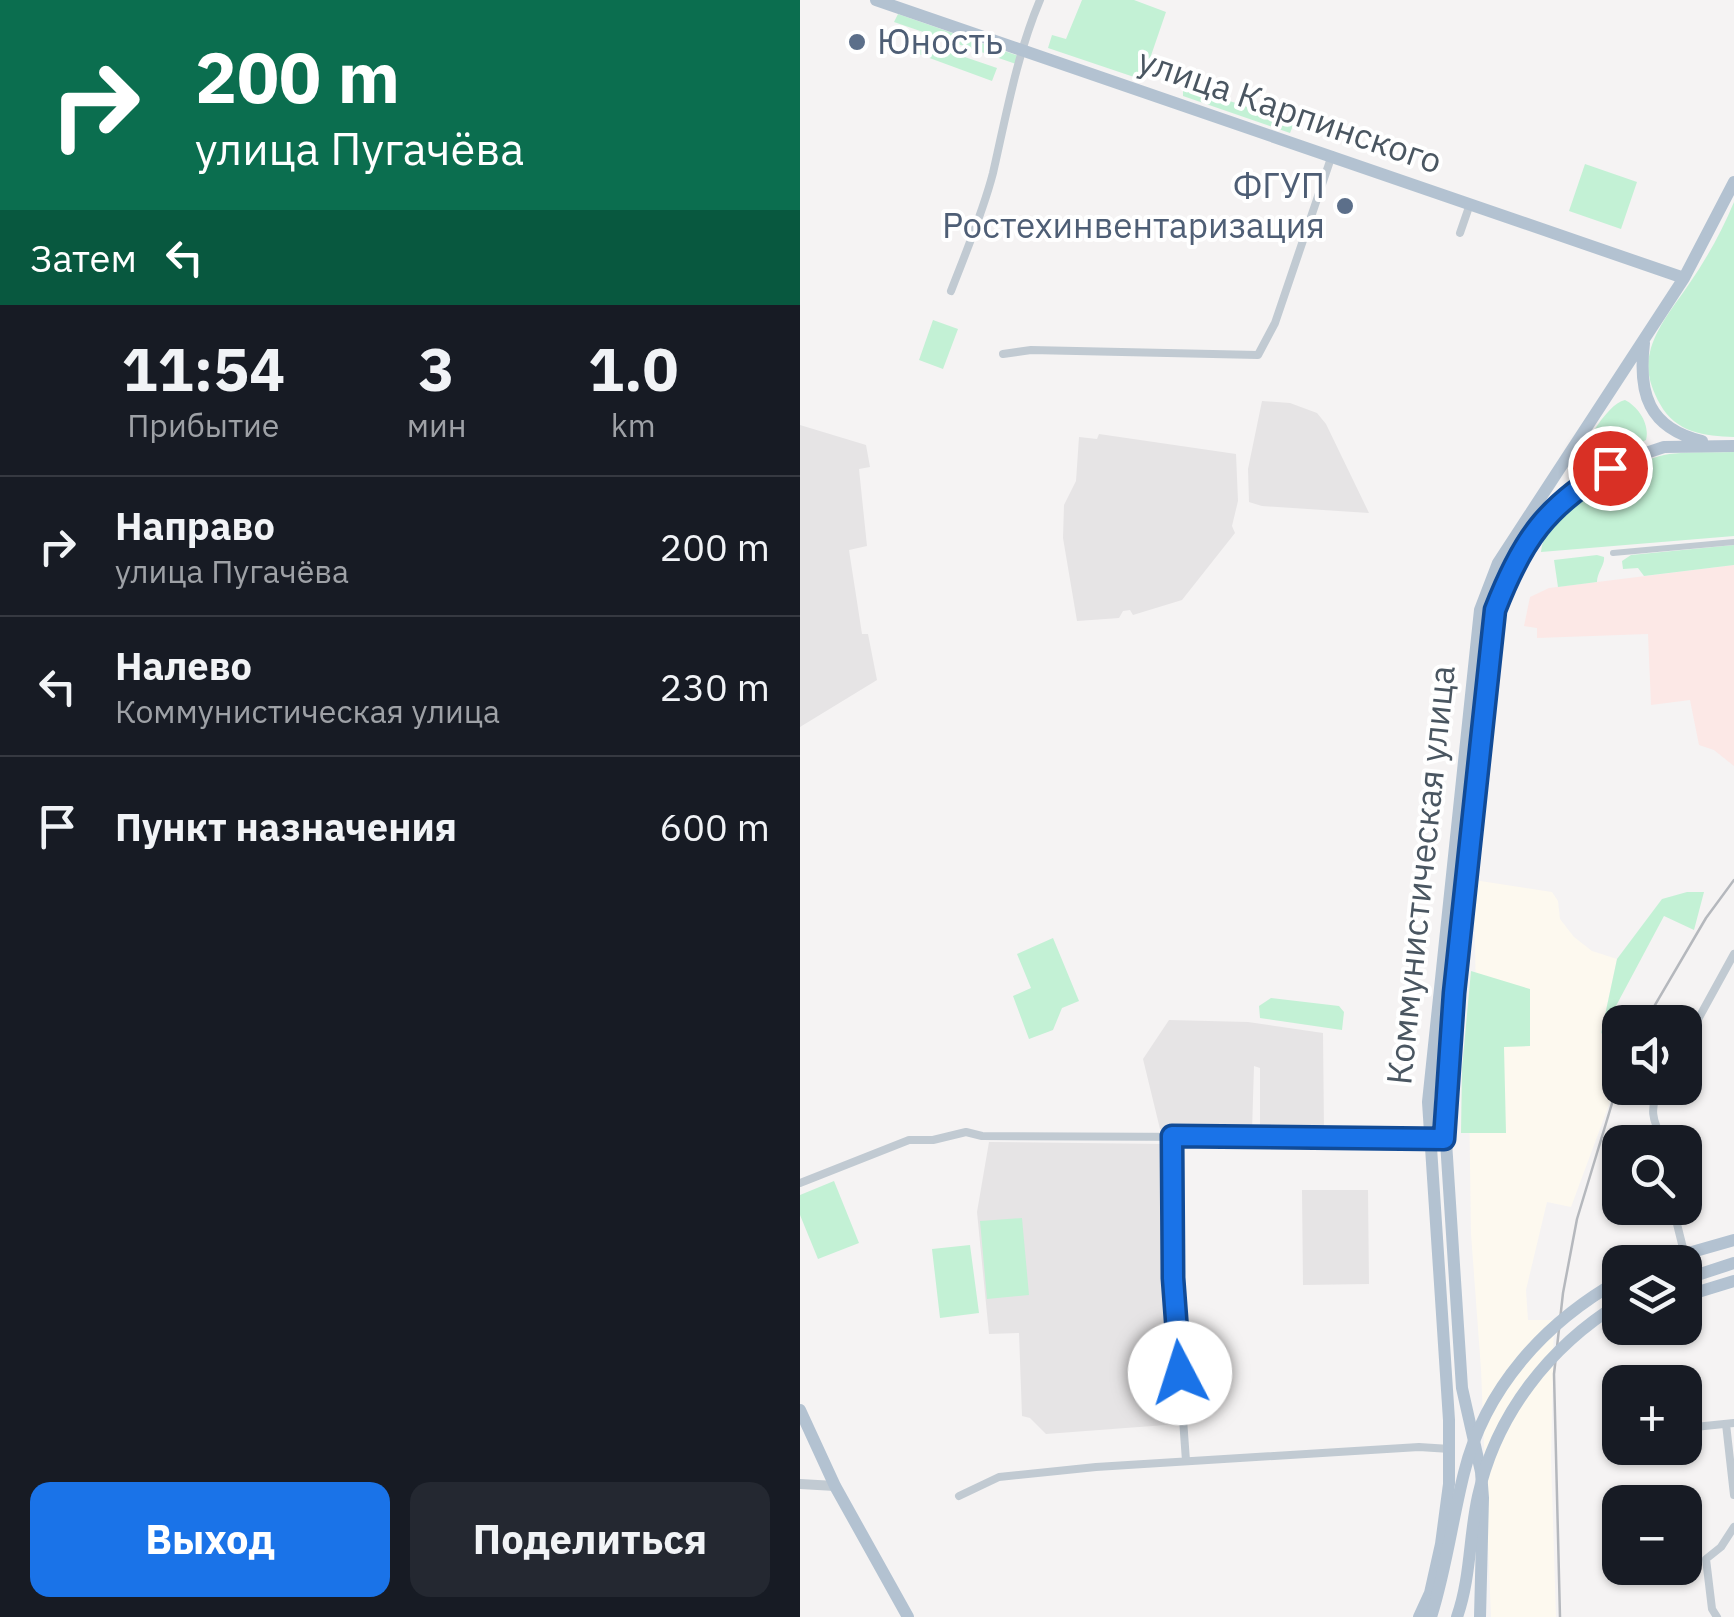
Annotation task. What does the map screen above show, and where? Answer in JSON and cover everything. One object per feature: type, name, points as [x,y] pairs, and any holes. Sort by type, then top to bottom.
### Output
[{"type":"main road","name":"улица Карпинского","points":[[876,0],[1684,278]]},
{"type":"main road","name":"Коммунистическая улица","points":[[1480,1617],[1481,1472],[1464,1404],[1430,1068],[1476,635],[1487,588],[1505,552],[1684,278],[1734,182]]},
{"type":"main road","points":[[1644,340],[1641,379],[1657,417],[1687,438],[1734,446]]},
{"type":"main road","name":"Коммунистическая улица","points":[[1419,1617],[1430,1593],[1441,1544],[1450,1465],[1437,1139],[1446,1085],[1495,610],[1505,585],[1548,513],[1599,474],[1628,459],[1664,448],[1734,446]]},
{"type":"main road","points":[[1702,1249],[1734,1240]]},
{"type":"main road","points":[[1702,1274],[1734,1266]]},
{"type":"main road","points":[[1702,1290],[1734,1280]]},
{"type":"main road","points":[[1432,1617],[1465,1469],[1494,1402],[1509,1375],[1539,1340],[1602,1290]]},
{"type":"main road","points":[[1457,1617],[1468,1574],[1477,1498],[1495,1442],[1527,1386],[1587,1325],[1602,1315]]},
{"type":"main road","points":[[1587,1325],[1602,1319]]},
{"type":"main road","points":[[1464,1404],[1470,1470],[1483,1533]]},
{"type":"main road","points":[[800,1410],[835,1486],[908,1617]]},
{"type":"main road","points":[[1450,1465],[1461,1460],[1470,1470]]},
{"type":"street","points":[[952,291],[991,178],[1004,111],[1040,0]]},
{"type":"street","points":[[1002,354],[1031,350],[1258,355],[1274,324],[1332,156]]},
{"type":"street","points":[[1460,234],[1470,204]]},
{"type":"street","points":[[1613,553],[1734,542]]},
{"type":"street","points":[[1702,1012],[1734,954]]},
{"type":"street","points":[[800,1183],[908,1140],[933,1140],[966,1132],[982,1136],[1437,1139]]},
{"type":"street","points":[[1172,1136],[1173,1278],[1186,1461]]},
{"type":"street","points":[[1677,1225],[1691,1280],[1734,1266]]},
{"type":"street","points":[[1702,1426],[1730,1424],[1734,1495]]},
{"type":"street","points":[[959,1496],[999,1476],[1420,1446],[1450,1450]]},
{"type":"street","points":[[800,1484],[835,1486]]},
{"type":"street","points":[[1717,1617],[1712,1609],[1706,1559],[1721,1547],[1734,1528]]},
{"type":"shaded area","points":[[1262,401],[1290,403],[1317,413],[1369,513],[1249,502],[1248,469]]},
{"type":"shaded area","points":[[800,425],[866,445],[870,467],[859,469],[867,546],[849,550],[862,634],[868,634],[877,680],[800,727]]},
{"type":"shaded area","points":[[1099,434],[1236,454],[1238,501],[1232,526],[1235,533],[1182,600],[1133,615],[1130,610],[1123,611],[1119,618],[1077,621],[1063,538],[1064,505],[1076,481],[1079,437],[1097,439]]},
{"type":"shaded area","points":[[1734,565],[1734,766],[1714,750],[1699,745],[1690,700],[1651,705],[1648,634],[1537,638],[1537,628],[1524,626],[1530,597],[1549,588]]},
{"type":"shaded area","points":[[1474,880],[1552,892],[1558,901],[1560,919],[1574,937],[1592,951],[1617,959],[1607,1005],[1602,1005],[1602,1105],[1609,1105],[1571,1207],[1547,1202],[1526,1290],[1528,1320],[1554,1320],[1551,1458],[1556,1617],[1491,1617],[1471,1234],[1469,1093],[1476,1002]]},
{"type":"shaded area","points":[[1169,1020],[1248,1022],[1323,1033],[1324,1131],[1260,1132],[1260,1068],[1254,1066],[1252,1131],[1160,1129],[1143,1059]]},
{"type":"shaded area","points":[[989,1142],[1165,1144],[1170,1317],[1179,1424],[1046,1434],[1030,1418],[1022,1416],[1019,1333],[989,1334],[977,1212]]},
{"type":"shaded area","points":[[1302,1190],[1368,1190],[1369,1284],[1303,1285]]},
{"type":"green space","points":[[1082,0],[1134,0],[1166,12],[1144,76],[1137,78],[1048,48],[1052,35],[1066,39]]},
{"type":"green space","points":[[898,14],[1019,56],[1016,64],[894,22]]},
{"type":"green space","points":[[909,38],[997,68],[992,81],[905,49]]},
{"type":"green space","points":[[1183,85],[1294,123],[1290,133],[1183,96]]},
{"type":"green space","points":[[1585,164],[1637,182],[1621,229],[1569,211]]},
{"type":"green space","points":[[1734,202],[1734,437],[1702,434],[1674,421],[1657,398],[1648,365],[1666,316],[1708,254]]},
{"type":"green space","points":[[933,320],[958,329],[943,369],[919,360]]},
{"type":"green space","points":[[1625,400],[1642,417],[1646,440],[1571,479],[1569,473],[1594,431],[1609,410]]},
{"type":"green space","points":[[1734,452],[1734,536],[1541,552],[1556,520],[1609,478],[1664,455]]},
{"type":"green space","points":[[1734,545],[1734,565],[1644,576],[1638,568],[1623,569],[1622,561],[1631,555]]},
{"type":"green space","points":[[1604,557],[1597,582],[1558,587],[1554,560]]},
{"type":"green space","points":[[1704,892],[1694,930],[1664,916],[1616,1005],[1607,1005],[1617,959],[1662,899]]},
{"type":"green space","points":[[1053,938],[1079,1001],[1062,1008],[1053,1030],[1029,1039],[1013,996],[1031,988],[1017,954]]},
{"type":"green space","points":[[1471,971],[1530,989],[1530,1046],[1504,1047],[1506,1133],[1461,1133],[1462,1068]]},
{"type":"green space","points":[[1271,998],[1339,1006],[1344,1012],[1342,1030],[1260,1018],[1259,1006]]},
{"type":"green space","points":[[834,1181],[859,1243],[818,1259],[800,1215],[800,1195]]},
{"type":"green space","points":[[1022,1218],[1029,1295],[987,1299],[980,1221]]},
{"type":"green space","points":[[970,1245],[979,1313],[940,1318],[932,1249]]},
{"type":"railway","points":[[1655,1005],[1706,918],[1734,880]]},
{"type":"railway","points":[[1560,1617],[1554,1374],[1577,1219],[1612,1105]]},
{"type":"place","name":"Юность","points":[[857,42]]},
{"type":"place","name":"ФГУП Ростехинвентаризация","points":[[1345,206]]},
{"type":"route","points":[[1180,1373],[1173,1278],[1172,1136],[1444,1139],[1454,993],[1495,610],[1538,525],[1559,503],[1610,468]]}]
